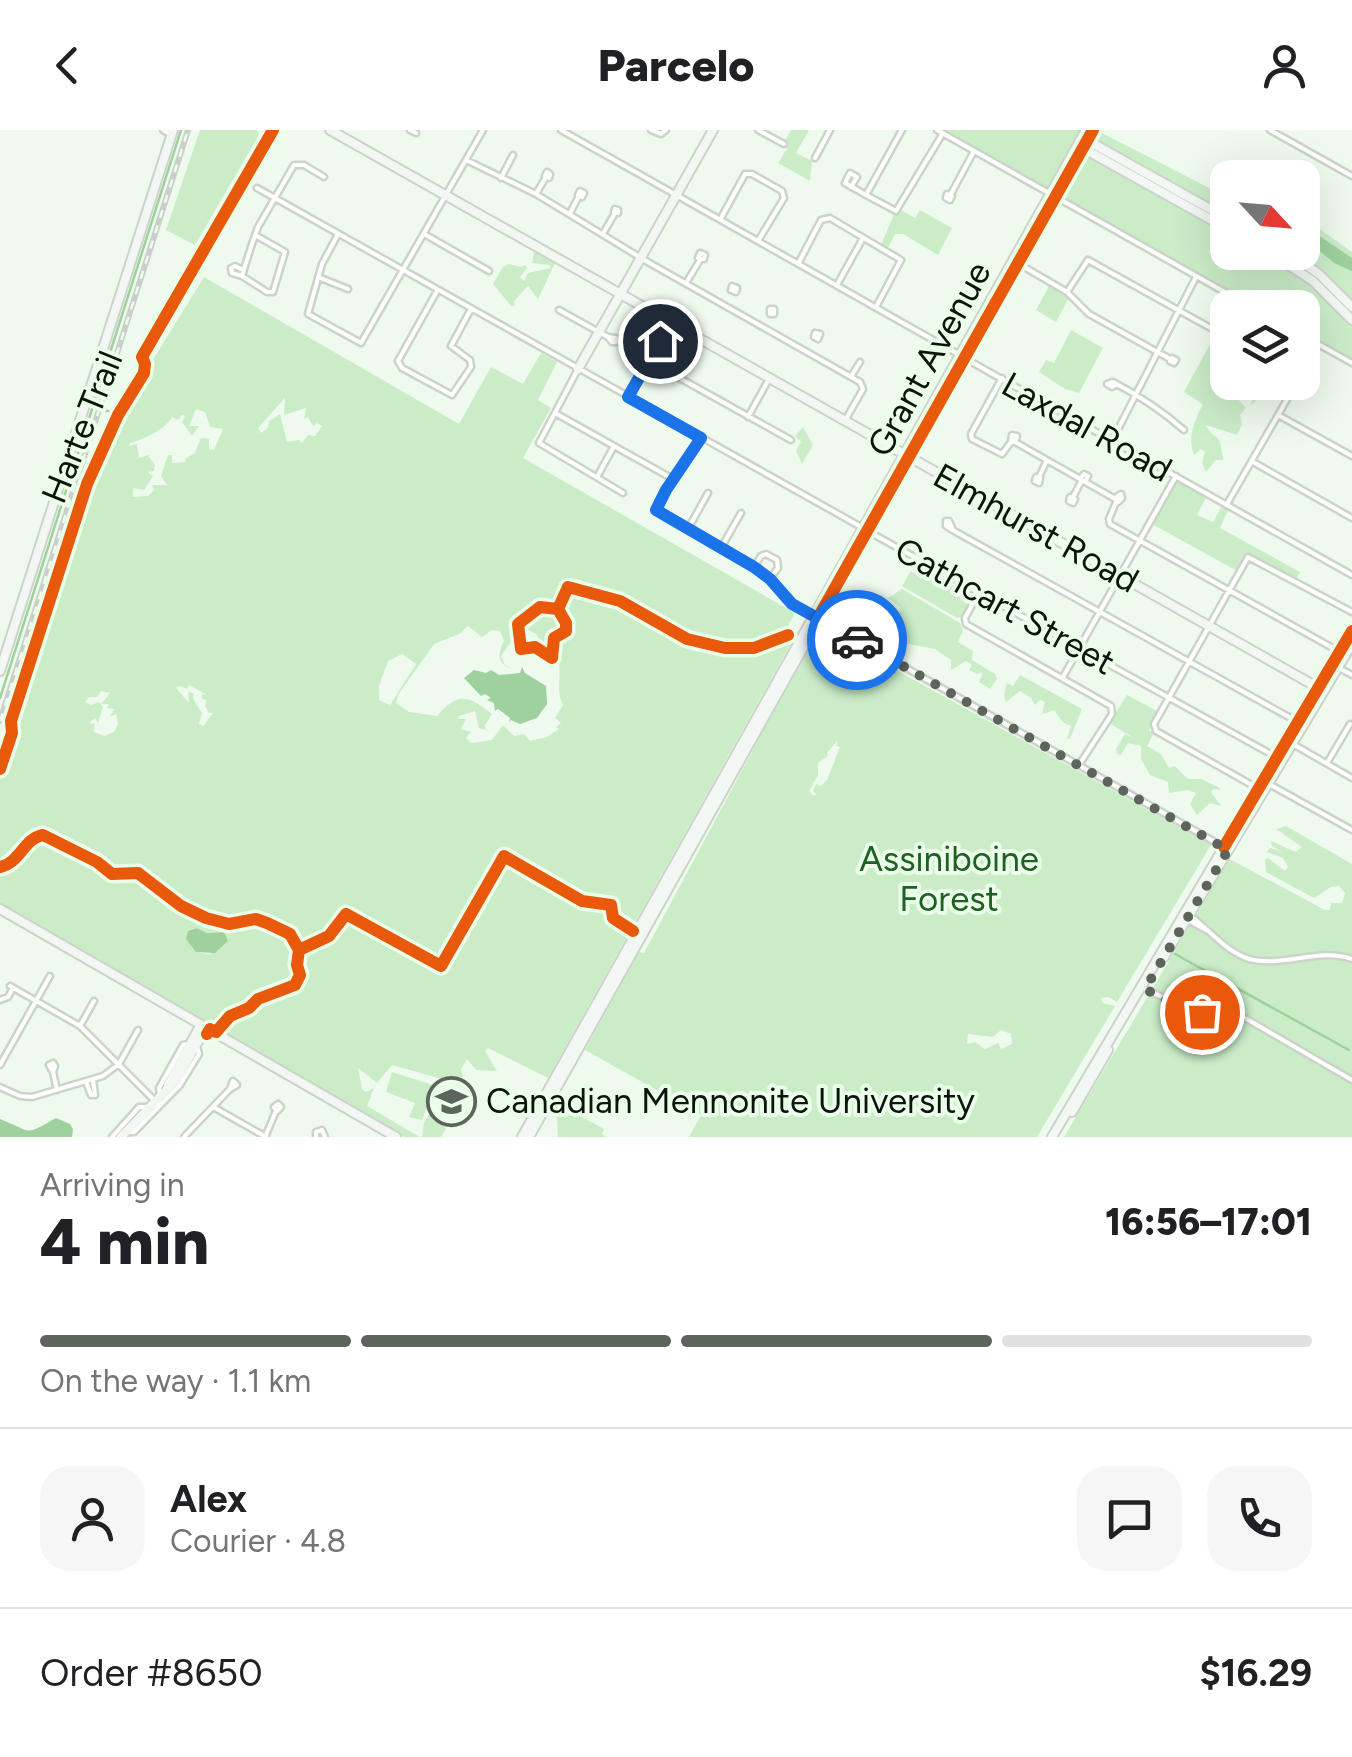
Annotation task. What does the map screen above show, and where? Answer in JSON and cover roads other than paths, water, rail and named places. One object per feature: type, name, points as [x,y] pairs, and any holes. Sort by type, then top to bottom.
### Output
[{"type":"main road","name":"Elmhurst Road","points":[[330,130],[1321,689]]},
{"type":"main road","points":[[578,369],[713,130]]},
{"type":"main road","points":[[1,665],[169,132]]},
{"type":"main road","points":[[1087,137],[1114,160],[1210,218]]},
{"type":"main road","points":[[1087,137],[1099,142],[1114,160],[1210,210]]},
{"type":"main road","name":"Grant Avenue","points":[[1053,195],[1087,137]]},
{"type":"main road","name":"Grant Avenue","points":[[526,1137],[1087,137]]},
{"type":"main road","points":[[1069,173],[1088,158],[1114,160]]},
{"type":"main road","points":[[1296,270],[1352,320]]},
{"type":"main road","points":[[1313,270],[1352,307]]},
{"type":"main road","points":[[1055,1137],[1336,666],[1352,631]]},
{"type":"main road","points":[[1343,653],[1352,644]]},
{"type":"main road","points":[[0,912],[396,1137]]},
{"type":"main road","points":[[185,1018],[194,1030],[195,1043]]},
{"type":"main road","points":[[123,1134],[157,1100],[203,1028]]},
{"type":"main road","points":[[195,1043],[216,1035]]},
{"type":"street","points":[[410,130],[416,134]]},
{"type":"street","points":[[338,234],[318,277],[308,314],[361,343],[483,130]]},
{"type":"street","name":"Laxdal Road","points":[[562,130],[1352,576]]},
{"type":"street","points":[[651,130],[661,134],[666,130]]},
{"type":"street","points":[[758,130],[784,144]]},
{"type":"street","points":[[815,158],[830,130]]},
{"type":"street","points":[[866,195],[902,130]]},
{"type":"street","points":[[1270,130],[1352,176]]},
{"type":"street","points":[[852,187],[899,210],[940,132],[1222,290]]},
{"type":"street","points":[[950,194],[974,151]]},
{"type":"street","points":[[500,178],[513,155]]},
{"type":"street","points":[[466,160],[604,232],[686,284],[852,377],[863,387],[845,421]]},
{"type":"street","points":[[255,235],[285,252],[275,290],[267,292],[242,273],[255,235],[294,165],[324,177]]},
{"type":"street","points":[[720,220],[745,174],[752,174],[784,194],[758,242]]},
{"type":"street","points":[[536,194],[546,178]]},
{"type":"street","name":"Cathcart Street","points":[[256,188],[1280,759]]},
{"type":"street","points":[[570,214],[580,196]]},
{"type":"street","points":[[604,232],[615,214]]},
{"type":"street","points":[[798,264],[826,217],[901,260],[876,307]]},
{"type":"street","points":[[424,234],[489,271]]},
{"type":"street","points":[[836,286],[863,238]]},
{"type":"street","points":[[686,284],[700,260]]},
{"type":"street","points":[[1067,292],[1088,260],[1210,329]]},
{"type":"street","points":[[1015,261],[1067,292],[1089,314],[1170,360]]},
{"type":"street","points":[[1112,440],[1197,276]]},
{"type":"street","points":[[318,277],[348,289]]},
{"type":"street","points":[[438,290],[398,362],[402,368],[452,395],[471,367],[470,360],[451,346],[471,308]]},
{"type":"street","points":[[559,310],[608,337]]},
{"type":"street","points":[[764,327],[770,314]]},
{"type":"street","points":[[628,397],[670,322]]},
{"type":"street","points":[[808,352],[816,339]]},
{"type":"street","points":[[1320,345],[1352,363]]},
{"type":"street","points":[[649,361],[791,440]]},
{"type":"street","points":[[852,377],[860,362]]},
{"type":"street","points":[[578,369],[539,443],[624,492]]},
{"type":"street","points":[[748,417],[770,378]]},
{"type":"street","points":[[1002,378],[971,436],[1000,454],[1013,442],[1048,460],[1116,500],[1110,524],[1343,653]]},
{"type":"street","points":[[1118,384],[1157,406],[1184,430]]},
{"type":"street","points":[[1227,505],[1286,400]]},
{"type":"street","points":[[554,412],[673,479]]},
{"type":"street","points":[[1278,415],[1352,456]]},
{"type":"street","points":[[701,438],[656,510],[754,567],[770,579],[786,600],[1226,848]]},
{"type":"street","points":[[597,477],[614,446]]},
{"type":"street","points":[[1039,477],[1048,460]]},
{"type":"street","points":[[1253,462],[1352,518]]},
{"type":"street","points":[[1063,678],[1176,476]]},
{"type":"street","points":[[1073,497],[1082,480]]},
{"type":"street","points":[[688,529],[708,493]]},
{"type":"street","points":[[722,548],[741,513]]},
{"type":"street","points":[[953,530],[1300,724]]},
{"type":"street","points":[[754,567],[766,554],[777,560],[778,568],[770,579]]},
{"type":"street","points":[[1352,612],[1248,557],[1154,724],[1156,731],[1352,830]]},
{"type":"street","points":[[978,594],[965,618],[966,624],[1113,710],[1078,764]]},
{"type":"street","points":[[1336,666],[1352,675]]},
{"type":"street","points":[[1327,764],[1350,724]]},
{"type":"street","points":[[1290,742],[1352,778]]},
{"type":"street","points":[[1186,916],[1250,959],[1333,955],[1352,959]]},
{"type":"street","points":[[0,1065],[47,982]]},
{"type":"street","points":[[0,1000],[8,998],[12,987],[80,1026],[157,1100],[139,1107],[112,1137]]},
{"type":"street","points":[[1143,988],[1192,1012],[1224,1010],[1238,1014],[1352,1080]]},
{"type":"street","points":[[80,1026],[94,1000]]},
{"type":"street","points":[[0,1086],[32,1097],[104,1076],[119,1064],[138,1030]]},
{"type":"street","points":[[52,1072],[58,1090]]},
{"type":"street","points":[[184,1137],[230,1089]]},
{"type":"street","points":[[214,1108],[266,1137],[276,1111]]},
{"type":"street","points":[[316,1137],[322,1130],[325,1137]]},
{"type":"waterway","points":[[0,698],[181,130]]},
{"type":"waterway","points":[[102,410],[113,412],[276,130]]},
{"type":"waterway","points":[[1175,954],[1349,1050]]},
{"type":"railway","points":[[0,721],[188,130]]},
{"type":"place","name":"Canadian Mennonite University","points":[[451,1101]]},
{"type":"park label","name":"Assiniboine Forest","points":[[949,879]]}]
